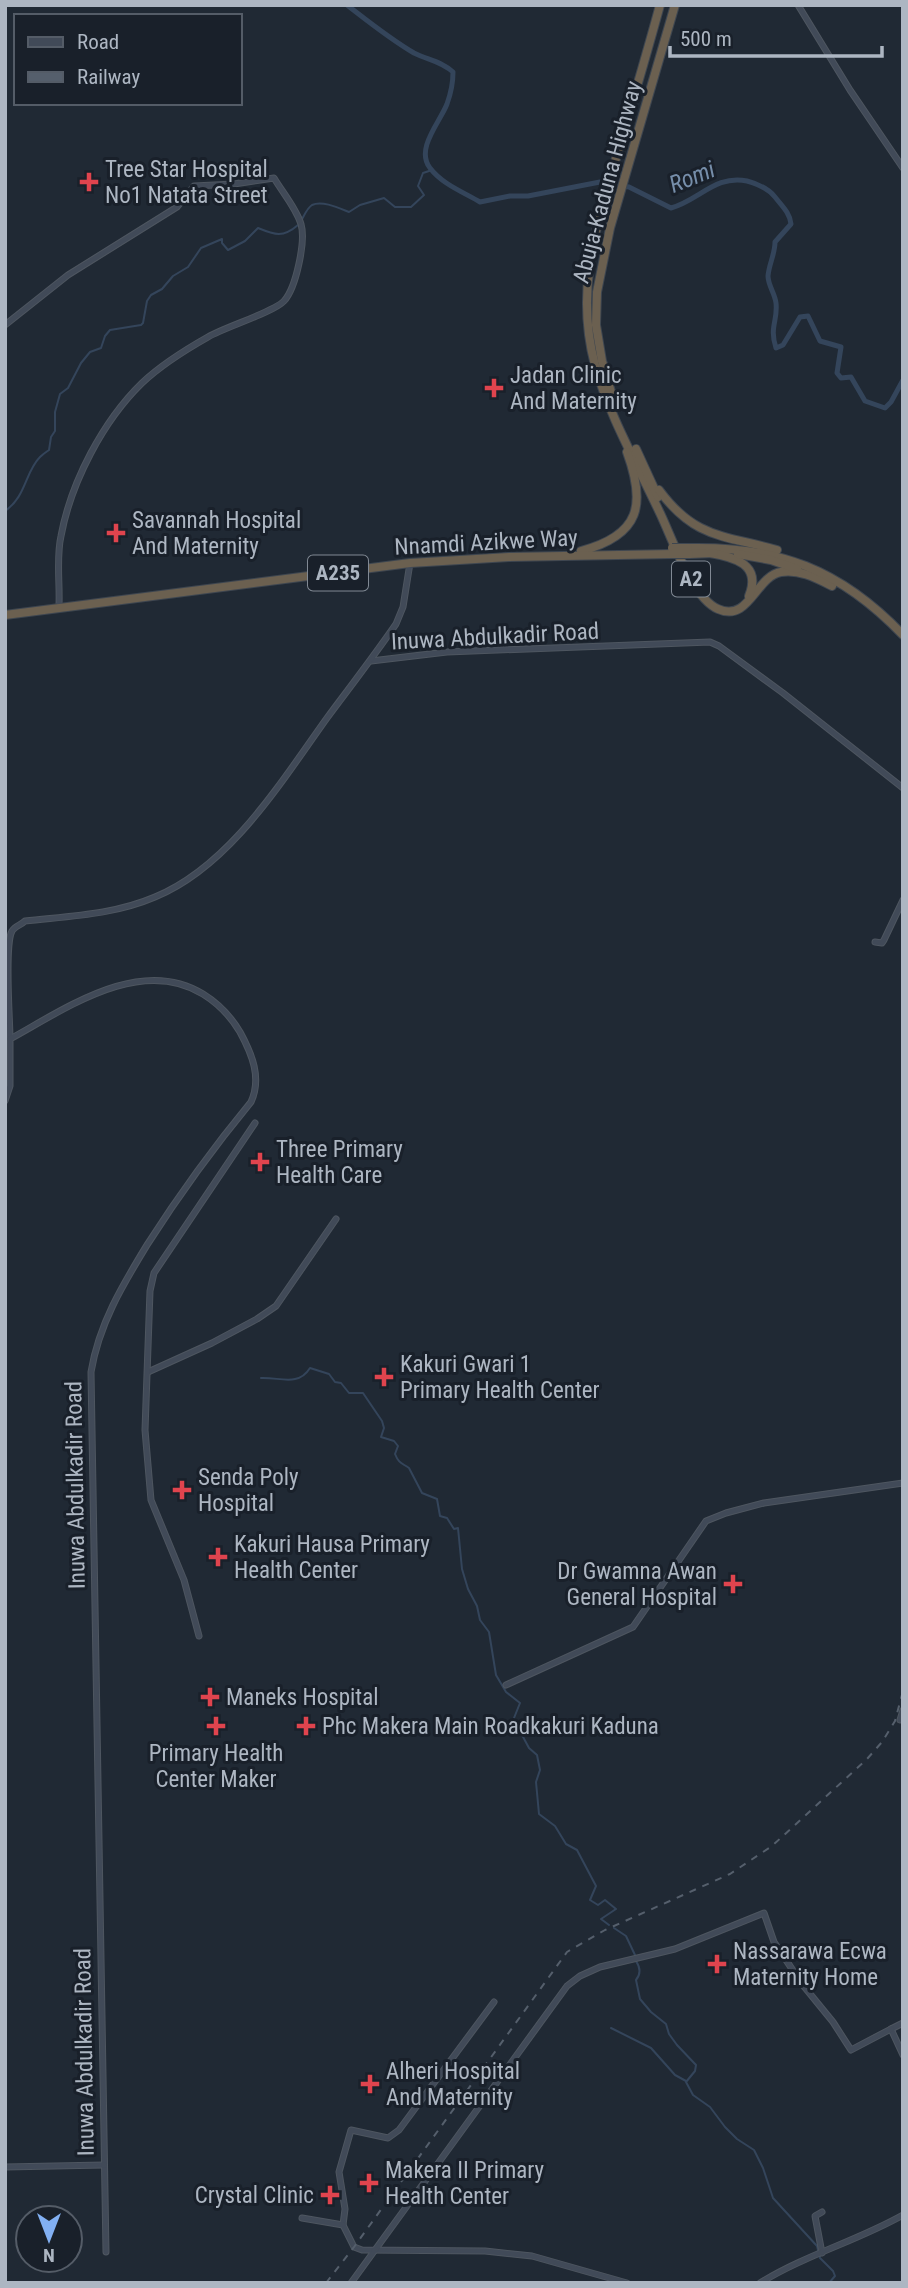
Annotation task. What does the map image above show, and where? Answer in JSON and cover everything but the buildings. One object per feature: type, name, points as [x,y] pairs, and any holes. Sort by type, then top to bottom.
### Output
[{"type":"highway","name":"Abuja-Kaduna Highway","points":[[618,422],[596,367],[586,300],[590,253],[660,5]]},
{"type":"highway","name":"Abuja-Kaduna Highway","points":[[654,485],[610,391],[602,361],[595,305],[601,268],[619,199],[675,5]]},
{"type":"highway","points":[[581,551],[603,544],[614,537],[629,522],[636,506],[637,481],[618,422]]},
{"type":"highway","name":"A2","points":[[618,422],[691,579],[708,603],[719,610],[736,610],[750,601],[765,580],[779,572],[797,572],[832,586]]},
{"type":"highway","points":[[654,485],[696,581],[704,593],[722,606],[741,604],[752,588],[750,570],[741,561],[710,553]]},
{"type":"highway","name":"A2","points":[[654,485],[682,517],[705,531],[729,540],[776,550],[826,575]]},
{"type":"highway","name":"Nnamdi Azikwe Way","points":[[5,613],[410,559],[462,555],[689,551],[721,548],[761,552],[826,575],[865,600],[903,635]]},
{"type":"highway","name":"Nnamdi Azikwe Way","points":[[5,613],[410,563],[488,557],[673,551]]},
{"type":"highway","name":"Nnamdi Azikwe Way","points":[[689,551],[745,555],[812,575],[867,608],[903,642]]},
{"type":"street","points":[[798,5],[903,169]]},
{"type":"street","points":[[5,326],[75,270],[177,207],[194,186],[274,178],[303,228],[298,270],[289,295],[281,304],[216,332],[160,369],[143,382],[114,415],[78,477],[70,499],[59,545],[59,605]]},
{"type":"street","points":[[371,661],[396,624],[403,607],[410,563]]},
{"type":"street","name":"Inuwa Abdulkadir Road","points":[[5,1101],[10,1086],[9,958],[10,934],[14,928],[25,921],[103,913],[132,906],[157,896],[204,869],[260,809],[371,661],[447,652],[710,642],[783,693],[903,788]]},
{"type":"street","points":[[875,942],[881,943],[884,940],[903,900]]},
{"type":"street","name":"Inuwa Abdulkadir Road","points":[[10,1040],[103,990],[128,982],[154,979],[179,983],[198,991],[232,1018],[244,1039],[256,1074],[255,1094],[251,1102],[199,1167],[124,1281],[103,1324],[91,1372],[106,2252]]},
{"type":"street","points":[[199,1636],[184,1580],[151,1500],[145,1430],[150,1290],[154,1273],[256,1123]]},
{"type":"street","points":[[148,1372],[212,1343],[276,1306],[336,1219]]},
{"type":"street","points":[[506,1685],[633,1627],[706,1521],[764,1503],[903,1483]]},
{"type":"street","points":[[900,1720],[903,1710]]},
{"type":"street","points":[[351,2283],[556,2000],[580,1976],[600,1967],[675,1949],[764,1913],[780,1951],[851,2050],[903,2023]]},
{"type":"street","points":[[494,2002],[399,2130],[388,2138],[351,2130],[339,2172],[345,2208],[343,2225],[354,2247],[362,2250],[485,2251],[532,2256],[627,2283]]},
{"type":"street","points":[[891,2029],[903,2055]]},
{"type":"street","points":[[5,2167],[104,2165]]},
{"type":"street","points":[[819,2255],[815,2216],[822,2212]]},
{"type":"street","points":[[760,2283],[903,2215]]},
{"type":"street","points":[[302,2218],[343,2225]]},
{"type":"waterway","name":"Romi","points":[[347,5],[405,48],[444,65],[453,72],[448,100],[430,136],[425,153],[430,168],[447,183],[480,202],[600,182],[629,187],[671,208],[726,181],[747,181],[759,185],[775,197],[787,213],[791,224],[775,242],[768,276],[776,303],[773,329],[776,348],[783,345],[800,317],[808,316],[820,341],[841,347],[837,373],[841,378],[851,377],[865,401],[885,408],[903,380]]},
{"type":"waterway","points":[[301,221],[312,205],[321,203],[349,212],[360,205],[384,198],[395,207],[411,207],[424,195],[418,186],[423,173],[432,170]]},
{"type":"waterway","points":[[5,511],[17,499],[35,463],[49,450],[55,431],[55,412],[60,394],[68,388],[90,352],[101,348],[110,330],[141,325],[151,295],[188,267],[201,248],[222,239],[228,250],[245,241],[258,228],[279,234],[298,225]]},
{"type":"waterway","points":[[261,1378],[294,1379],[305,1374],[310,1368],[329,1374],[349,1393],[363,1393],[382,1421],[384,1428],[381,1437],[394,1441],[398,1446],[396,1457],[409,1468],[422,1493],[437,1499],[440,1516],[447,1518],[454,1529],[458,1528],[462,1569],[480,1620],[489,1632],[496,1675],[506,1692],[520,1703],[515,1722],[529,1748],[537,1755],[540,1770],[536,1782],[539,1814],[555,1826],[566,1844],[577,1850],[596,1886],[590,1900],[598,1905],[605,1900],[616,1909],[601,1919],[609,1925]]},
{"type":"waterway","points":[[614,1928],[626,1936],[635,1955]]},
{"type":"waterway","points":[[636,1961],[640,1999],[666,2024],[677,2045],[696,2065],[695,2071],[686,2082],[693,2095],[710,2107],[737,2139],[754,2150],[773,2198],[817,2246],[820,2258],[833,2271],[835,2276],[829,2283]]},
{"type":"waterway","points":[[611,2028],[651,2048],[675,2075],[686,2081]]},
{"type":"railway","points":[[326,2283],[567,1952],[605,1930],[730,1874],[772,1846],[882,1742],[895,1721],[903,1691]]},
{"type":"place","name":"Tree Star Hospital No1 Natata Street","points":[[89,182]]},
{"type":"place","name":"Jadan Clinic And Maternity","points":[[494,388]]},
{"type":"place","name":"Savannah Hospital And Maternity","points":[[116,533]]},
{"type":"place","name":"Three Primary Health Care","points":[[260,1162]]},
{"type":"place","name":"Kakuri Gwari 1 Primary Health Center","points":[[384,1377]]},
{"type":"place","name":"Senda Poly Hospital","points":[[182,1490]]},
{"type":"place","name":"Kakuri Hausa Primary Health Center","points":[[218,1557]]},
{"type":"place","name":"Dr Gwamna Awan General Hospital","points":[[733,1584]]},
{"type":"place","name":"Maneks Hospital","points":[[210,1697]]},
{"type":"place","name":"Primary Health Center Maker","points":[[216,1726]]},
{"type":"place","name":"Phc Makera Main Roadkakuri Kaduna","points":[[306,1726]]},
{"type":"place","name":"Nassarawa Ecwa Maternity Home","points":[[717,1964]]},
{"type":"place","name":"Alheri Hospital And Maternity","points":[[370,2084]]},
{"type":"place","name":"Makera II Primary Health Center","points":[[369,2183]]},
{"type":"place","name":"Crystal Clinic","points":[[330,2195]]}]
